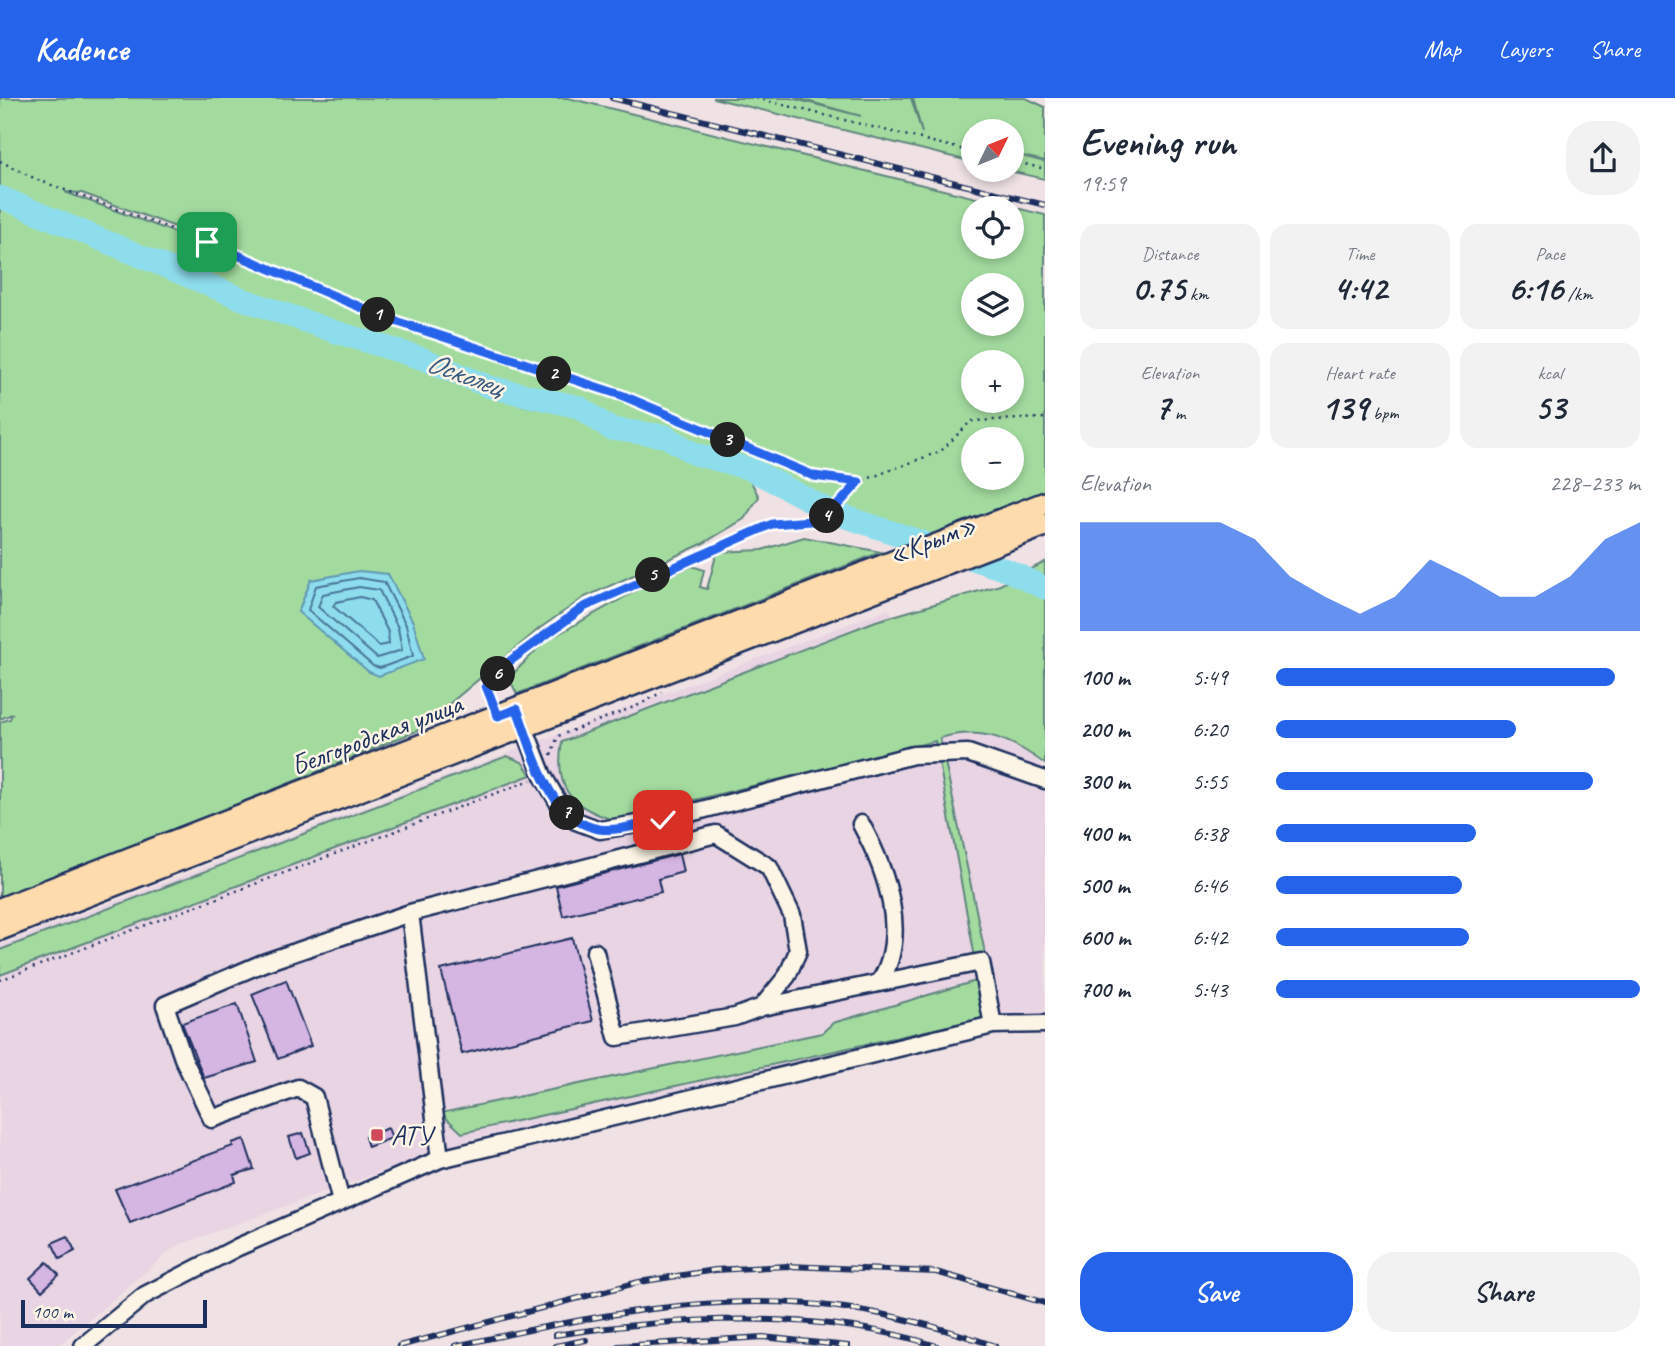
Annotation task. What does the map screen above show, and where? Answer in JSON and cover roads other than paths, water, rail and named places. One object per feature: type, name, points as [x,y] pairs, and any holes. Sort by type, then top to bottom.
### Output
[{"type":"main road","name":"Белгородская улица","points":[[0,909],[835,597],[1045,503]]},
{"type":"main road","name":"«Крым»","points":[[835,597],[1045,525]]},
{"type":"main road","name":"Белгородская улица","points":[[0,929],[513,717]]},
{"type":"lane","points":[[513,717],[561,807],[576,821],[600,830],[663,820],[913,755],[968,753],[1045,780]]},
{"type":"lane","points":[[861,824],[885,878],[894,918],[890,966],[879,983]]},
{"type":"lane","points":[[341,1202],[314,1097],[298,1088],[212,1119],[183,1058],[164,1006],[263,963],[410,913],[716,834],[769,867],[792,915],[798,951],[787,976],[762,1007]]},
{"type":"lane","points":[[410,913],[440,1159]]},
{"type":"lane","points":[[595,951],[617,1037],[735,1017],[762,1007],[981,962],[993,1025]]},
{"type":"lane","points":[[83,1346],[145,1295],[238,1247],[440,1159],[993,1025],[1045,1024]]},
{"type":"water","points":[[359,571],[388,574],[413,622],[424,659],[379,676],[369,672],[298,612],[311,580]]},
{"type":"waterway","name":"Осколец","points":[[0,197],[245,300],[421,358],[490,387],[579,407],[611,429],[665,436],[695,454],[750,469],[834,513],[1009,571],[1045,588]]},
{"type":"railway","points":[[612,98],[1045,205]]},
{"type":"railway","points":[[399,1346],[639,1282],[715,1270],[788,1266],[936,1272],[1045,1303]]},
{"type":"railway","points":[[455,1346],[649,1309],[747,1302],[796,1303],[883,1314],[995,1346]]},
{"type":"railway","points":[[555,1335],[698,1321],[796,1321],[891,1334],[937,1346]]},
{"type":"railway","points":[[619,1346],[763,1337],[848,1346]]},
{"type":"railway","points":[[555,1346],[586,1340]]},
{"type":"place","name":"АТУ","points":[[377,1135]]}]
